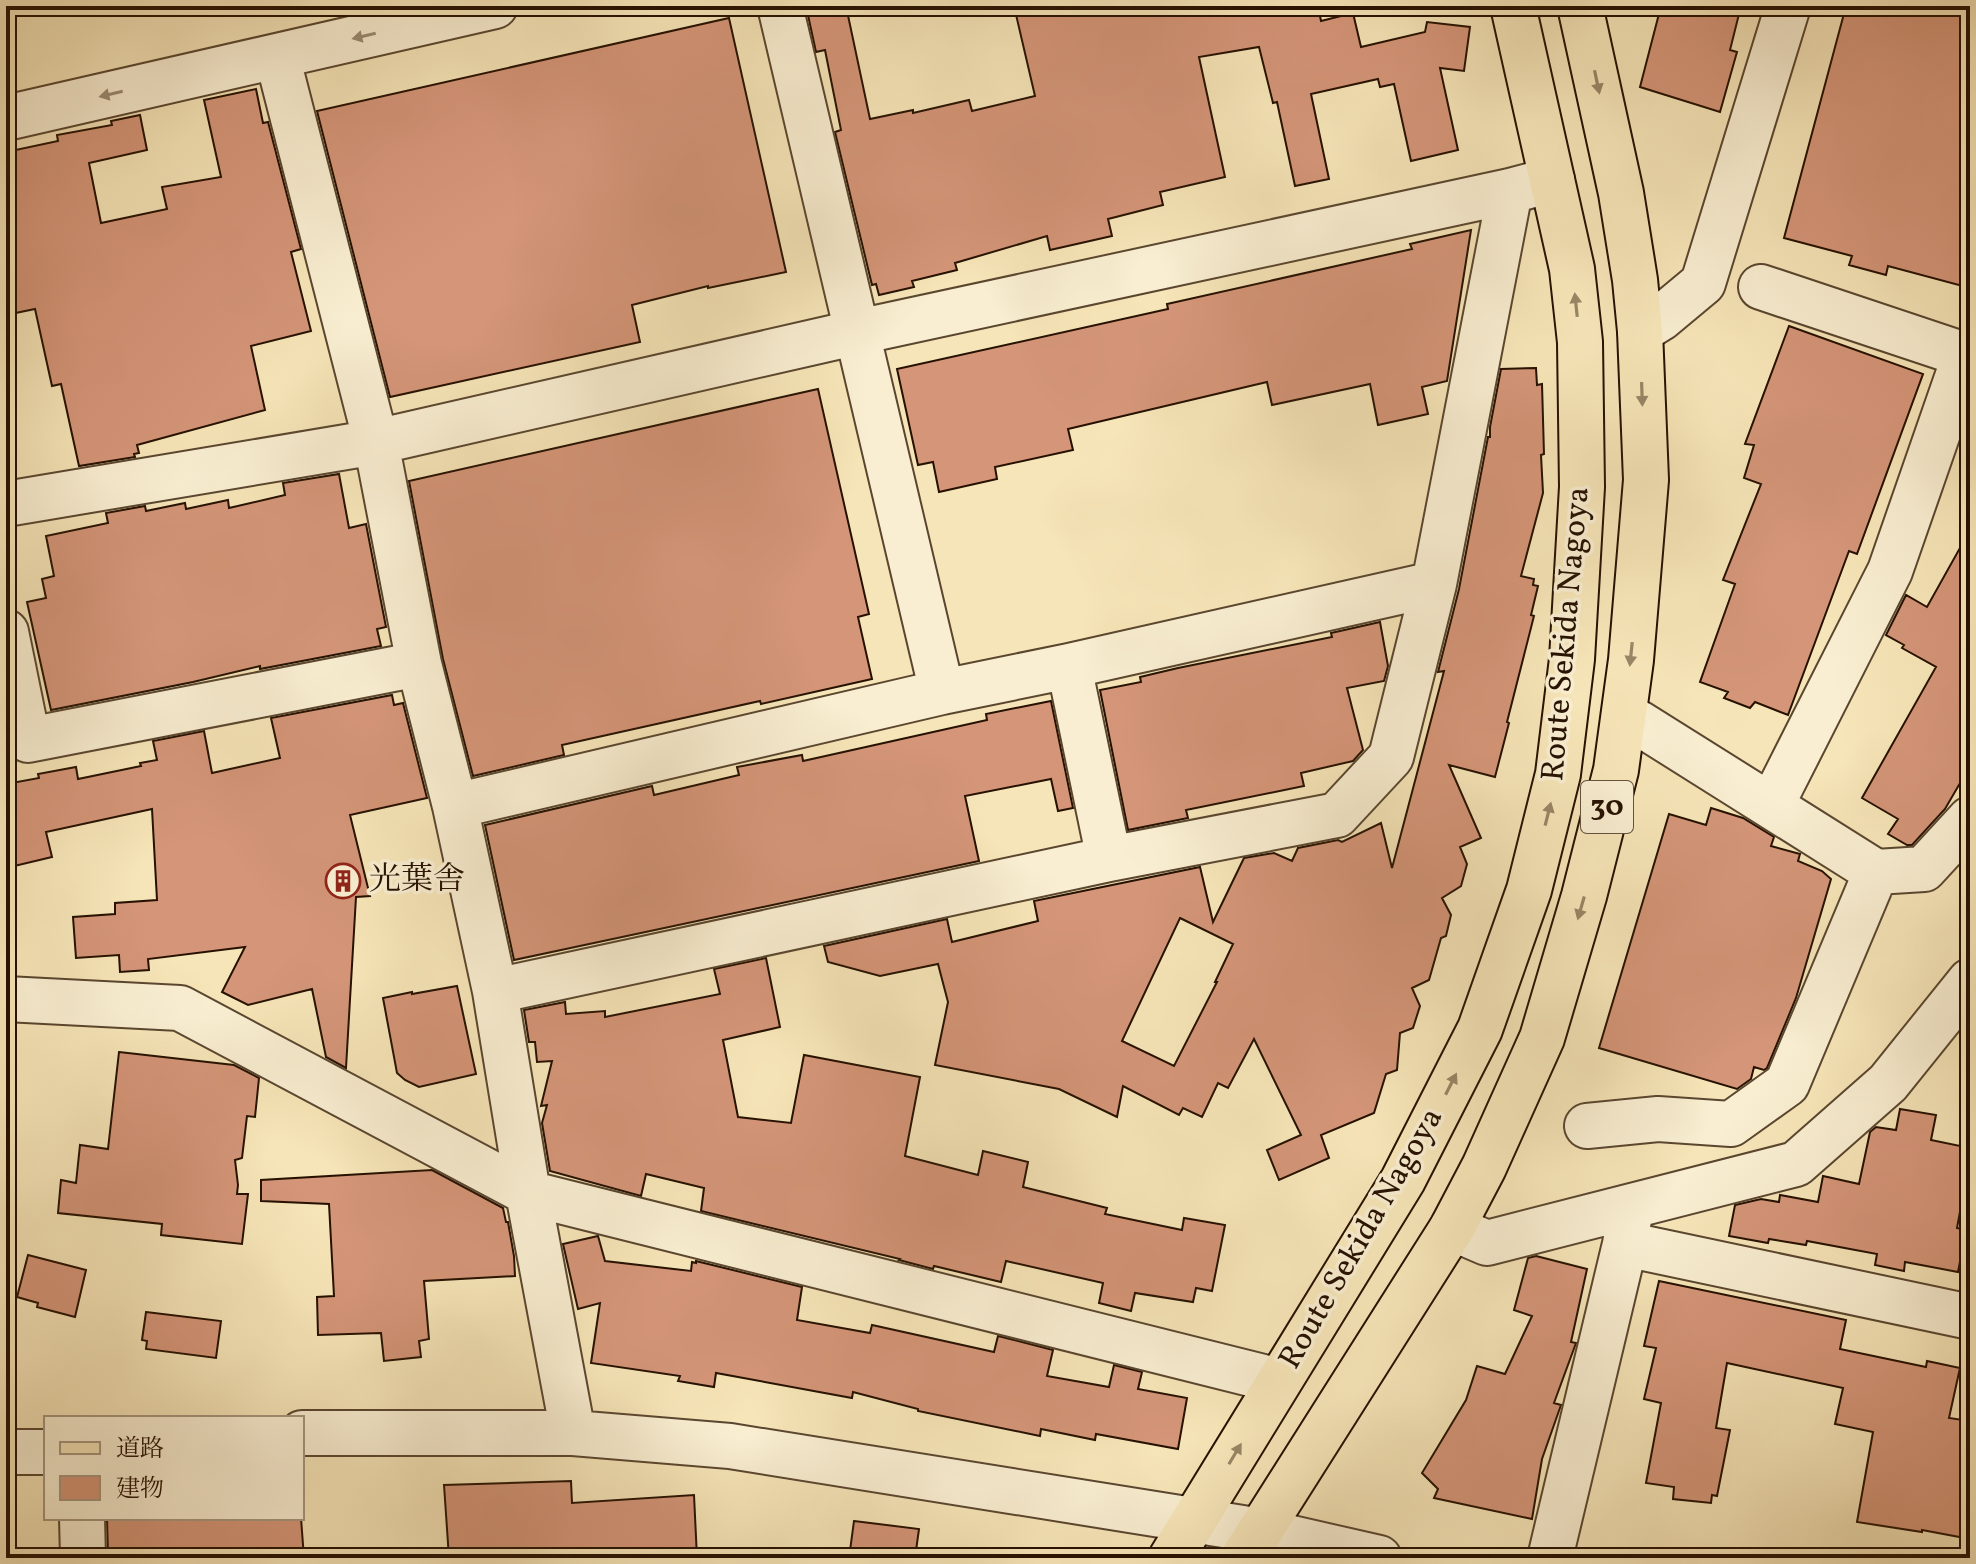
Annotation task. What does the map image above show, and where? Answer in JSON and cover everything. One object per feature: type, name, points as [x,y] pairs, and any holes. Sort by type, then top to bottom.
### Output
[{"type":"main road","name":"Route Sekida Nagoya","points":[[1171,1558],[1403,1180],[1480,1029],[1529,890],[1558,774],[1572,659],[1582,487],[1580,342],[1572,269],[1513,6]]},
{"type":"main road","name":"Route Sekida Nagoya","points":[[1252,1545],[1452,1228],[1484,1167],[1542,1038],[1584,896],[1616,770],[1631,660],[1646,480],[1640,331],[1621,193],[1580,6]]},
{"type":"street","points":[[6,118],[495,6]]},
{"type":"street","points":[[780,6],[942,692]]},
{"type":"street","points":[[1640,331],[1703,283],[1788,6]]},
{"type":"street","points":[[277,56],[376,442],[419,664],[455,806],[495,991],[528,1193],[573,1433]]},
{"type":"street","points":[[6,504],[376,442],[858,332],[1552,180]]},
{"type":"street","points":[[495,991],[1109,859],[1337,815],[1391,757],[1434,584],[1510,191]]},
{"type":"street","points":[[1761,287],[1967,354],[1890,571],[1771,806]]},
{"type":"street","points":[[455,806],[942,692],[1434,584]]},
{"type":"street","points":[[6,632],[28,740],[419,664]]},
{"type":"street","points":[[1069,666],[1109,859]]},
{"type":"street","points":[[1639,723],[1876,872],[1924,869],[1970,819]]},
{"type":"street","points":[[1587,1126],[1658,1119],[1731,1124],[1787,1084],[1876,872]]},
{"type":"street","points":[[1452,1228],[1487,1243],[1628,1226],[1796,1164],[1888,1083],[1970,981]]},
{"type":"street","points":[[6,999],[180,1008],[528,1193],[1279,1381]]},
{"type":"street","points":[[1628,1226],[1970,1317]]},
{"type":"street","points":[[1550,1558],[1628,1226]]},
{"type":"street","points":[[304,1433],[573,1433],[730,1446],[1196,1521],[1252,1545],[1379,1558]]},
{"type":"street","points":[[6,1452],[44,1452]]},
{"type":"street","points":[[82,1520],[83,1558]]},
{"type":"building","points":[[806,6],[846,6],[870,119],[969,100],[972,111],[1035,96],[1014,6],[1318,6],[1321,21],[1353,13],[1361,47],[1425,32],[1427,22],[1470,27],[1464,71],[1440,68],[1458,150],[1411,161],[1394,84],[1380,87],[1378,79],[1311,94],[1329,179],[1295,186],[1277,102],[1273,103],[1259,47],[1199,57],[1225,177],[1160,192],[1163,205],[1108,219],[1112,236],[1050,250],[1047,236],[955,263],[957,270],[912,281],[914,287],[879,295],[876,284],[872,285],[835,132],[841,130],[825,50],[816,52]]},
{"type":"building","points":[[1661,6],[1741,6],[1730,50],[1737,52],[1720,112],[1640,87]]},
{"type":"building","points":[[1846,6],[1970,6],[1970,288],[1888,266],[1886,275],[1849,265],[1852,256],[1784,238]]},
{"type":"building","points":[[729,18],[786,272],[708,286],[632,305],[640,342],[390,397],[317,111]]},
{"type":"building","points":[[256,89],[263,123],[268,122],[301,249],[291,252],[311,331],[251,346],[265,410],[137,445],[139,453],[134,454],[135,457],[79,466],[61,384],[52,386],[35,309],[6,315],[6,152],[58,141],[57,135],[112,125],[111,121],[140,115],[147,150],[89,163],[101,223],[167,209],[162,187],[221,177],[204,100]]},
{"type":"building","points":[[1471,230],[1447,381],[1422,387],[1428,414],[1378,425],[1370,384],[1272,405],[1267,382],[1068,429],[1073,450],[995,467],[997,479],[939,492],[933,462],[918,465],[897,369],[1168,309],[1167,304],[1412,249],[1410,244]]},
{"type":"building","points":[[1789,326],[1923,374],[1857,554],[1849,551],[1788,715],[1755,702],[1750,708],[1724,698],[1728,692],[1700,682],[1735,584],[1723,580],[1761,484],[1744,478],[1754,445],[1745,444]]},
{"type":"building","points":[[1536,368],[1537,385],[1542,384],[1543,493],[1521,576],[1534,579],[1533,585],[1538,586],[1531,615],[1534,616],[1495,777],[1449,765],[1481,838],[1460,847],[1467,864],[1461,886],[1442,898],[1451,915],[1446,936],[1441,938],[1429,980],[1412,988],[1420,1006],[1413,1028],[1400,1033],[1397,1070],[1386,1074],[1374,1113],[1321,1135],[1329,1158],[1279,1180],[1267,1150],[1301,1135],[1254,1039],[1228,1088],[1218,1083],[1202,1117],[1183,1108],[1179,1115],[1123,1086],[1117,1117],[1059,1089],[935,1065],[948,1002],[938,964],[880,976],[828,962],[824,946],[947,919],[952,942],[1038,921],[1034,901],[1200,867],[1213,922],[1244,858],[1274,853],[1292,861],[1298,848],[1338,840],[1342,842],[1381,823],[1392,868],[1444,671],[1438,672],[1459,589],[1501,369]],"holes":[[[1180,918],[1233,944],[1174,1066],[1122,1041]]]},
{"type":"building","points":[[818,389],[869,614],[858,617],[872,679],[562,745],[564,755],[473,776],[443,659],[409,481]]},
{"type":"building","points":[[339,474],[349,528],[366,524],[386,627],[377,629],[381,646],[260,669],[260,666],[51,710],[27,602],[46,598],[42,579],[54,576],[46,536],[108,523],[106,513],[145,506],[146,511],[185,503],[186,509],[228,500],[229,508],[285,495],[283,483]]},
{"type":"building","points":[[1970,530],[1970,766],[1945,809],[1912,845],[1907,845],[1888,834],[1898,819],[1862,798],[1936,667],[1886,635],[1906,595],[1927,607]]},
{"type":"building","points":[[1380,622],[1388,666],[1384,681],[1347,688],[1363,750],[1353,761],[1301,773],[1304,786],[1186,810],[1188,818],[1128,830],[1100,690],[1141,682],[1140,677],[1178,668],[1332,637],[1331,633]]},
{"type":"building","points":[[392,695],[394,705],[403,703],[427,798],[350,815],[370,896],[356,897],[346,1068],[326,1057],[312,989],[248,1005],[222,992],[245,947],[148,959],[149,970],[120,972],[119,955],[76,958],[73,917],[115,914],[115,903],[157,900],[152,809],[46,832],[52,857],[6,868],[6,784],[76,767],[78,779],[141,766],[140,763],[157,760],[153,741],[204,731],[212,773],[280,758],[271,718]]},
{"type":"building","points":[[1051,701],[1073,808],[1058,811],[1051,779],[965,796],[979,861],[514,960],[485,825],[652,786],[654,795],[739,775],[737,767],[802,755],[803,761],[987,720],[986,714]]},
{"type":"building","points":[[1711,808],[1743,818],[1774,837],[1771,846],[1800,854],[1798,861],[1822,871],[1831,879],[1796,998],[1767,1068],[1754,1067],[1751,1079],[1737,1089],[1599,1048],[1669,814],[1706,825]]},
{"type":"building","points":[[766,958],[780,1027],[723,1040],[738,1117],[791,1123],[804,1055],[920,1077],[905,1156],[978,1175],[983,1151],[1028,1162],[1023,1187],[1107,1208],[1105,1214],[1182,1230],[1184,1218],[1225,1225],[1212,1291],[1196,1288],[1193,1302],[1135,1293],[1131,1311],[1099,1303],[1103,1283],[1006,1261],[1001,1282],[934,1266],[933,1269],[701,1211],[704,1188],[646,1174],[641,1196],[550,1171],[542,1123],[547,1105],[541,1106],[552,1061],[537,1062],[535,1042],[529,1042],[524,1010],[565,1002],[566,1014],[605,1011],[605,1017],[720,994],[714,969]]},
{"type":"building","points":[[457,986],[476,1074],[419,1087],[397,1073],[383,998]]},
{"type":"building","points":[[119,1052],[234,1065],[259,1078],[255,1117],[247,1116],[242,1158],[235,1160],[237,1194],[248,1194],[242,1244],[161,1235],[162,1224],[58,1213],[61,1180],[76,1183],[80,1145],[108,1149]]},
{"type":"building","points":[[1900,1109],[1936,1115],[1931,1140],[1970,1148],[1957,1228],[1966,1230],[1958,1272],[1905,1262],[1904,1271],[1875,1265],[1877,1254],[1807,1241],[1806,1245],[1769,1239],[1768,1243],[1729,1236],[1735,1205],[1761,1199],[1779,1202],[1780,1195],[1818,1202],[1823,1176],[1859,1184],[1870,1132],[1876,1127],[1896,1130]]},
{"type":"building","points":[[432,1170],[503,1208],[514,1256],[515,1276],[424,1281],[429,1339],[419,1341],[421,1357],[384,1361],[381,1333],[318,1335],[317,1297],[334,1296],[329,1204],[261,1201],[261,1180]]},
{"type":"building","points":[[598,1236],[605,1261],[691,1271],[692,1262],[696,1261],[802,1287],[797,1320],[870,1333],[872,1325],[994,1352],[998,1336],[1053,1350],[1047,1376],[1109,1387],[1114,1365],[1142,1372],[1138,1389],[1187,1398],[1178,1449],[1096,1434],[1095,1440],[1041,1429],[1040,1436],[918,1411],[853,1392],[852,1398],[716,1373],[714,1387],[678,1381],[680,1376],[591,1363],[600,1303],[578,1309],[563,1244]]},
{"type":"building","points":[[28,1255],[86,1270],[75,1317],[37,1307],[38,1303],[17,1297]]},
{"type":"building","points":[[1536,1256],[1587,1269],[1571,1342],[1576,1343],[1554,1403],[1561,1405],[1542,1459],[1532,1519],[1434,1498],[1438,1489],[1422,1473],[1466,1400],[1477,1366],[1505,1374],[1532,1316],[1514,1310],[1528,1258]]},
{"type":"building","points":[[1659,1281],[1846,1320],[1840,1349],[1926,1367],[1927,1361],[1960,1368],[1949,1418],[1970,1421],[1970,1539],[1857,1522],[1873,1432],[1835,1424],[1843,1388],[1727,1363],[1716,1428],[1730,1430],[1717,1496],[1712,1495],[1711,1503],[1673,1499],[1674,1487],[1646,1483],[1661,1403],[1644,1399],[1656,1348],[1644,1346]]},
{"type":"building","points":[[146,1312],[221,1321],[216,1358],[146,1349],[147,1341],[142,1340]]},
{"type":"building","points":[[571,1481],[572,1503],[694,1495],[697,1558],[638,1558],[638,1549],[578,1553],[578,1558],[449,1558],[444,1485]]},
{"type":"building","points":[[107,1520],[301,1520],[304,1558],[131,1558],[131,1553],[108,1554]]},
{"type":"building","points":[[854,1521],[919,1529],[915,1558],[849,1558]]},
{"type":"place","name":"光葉舎","points":[[343,881]]}]
